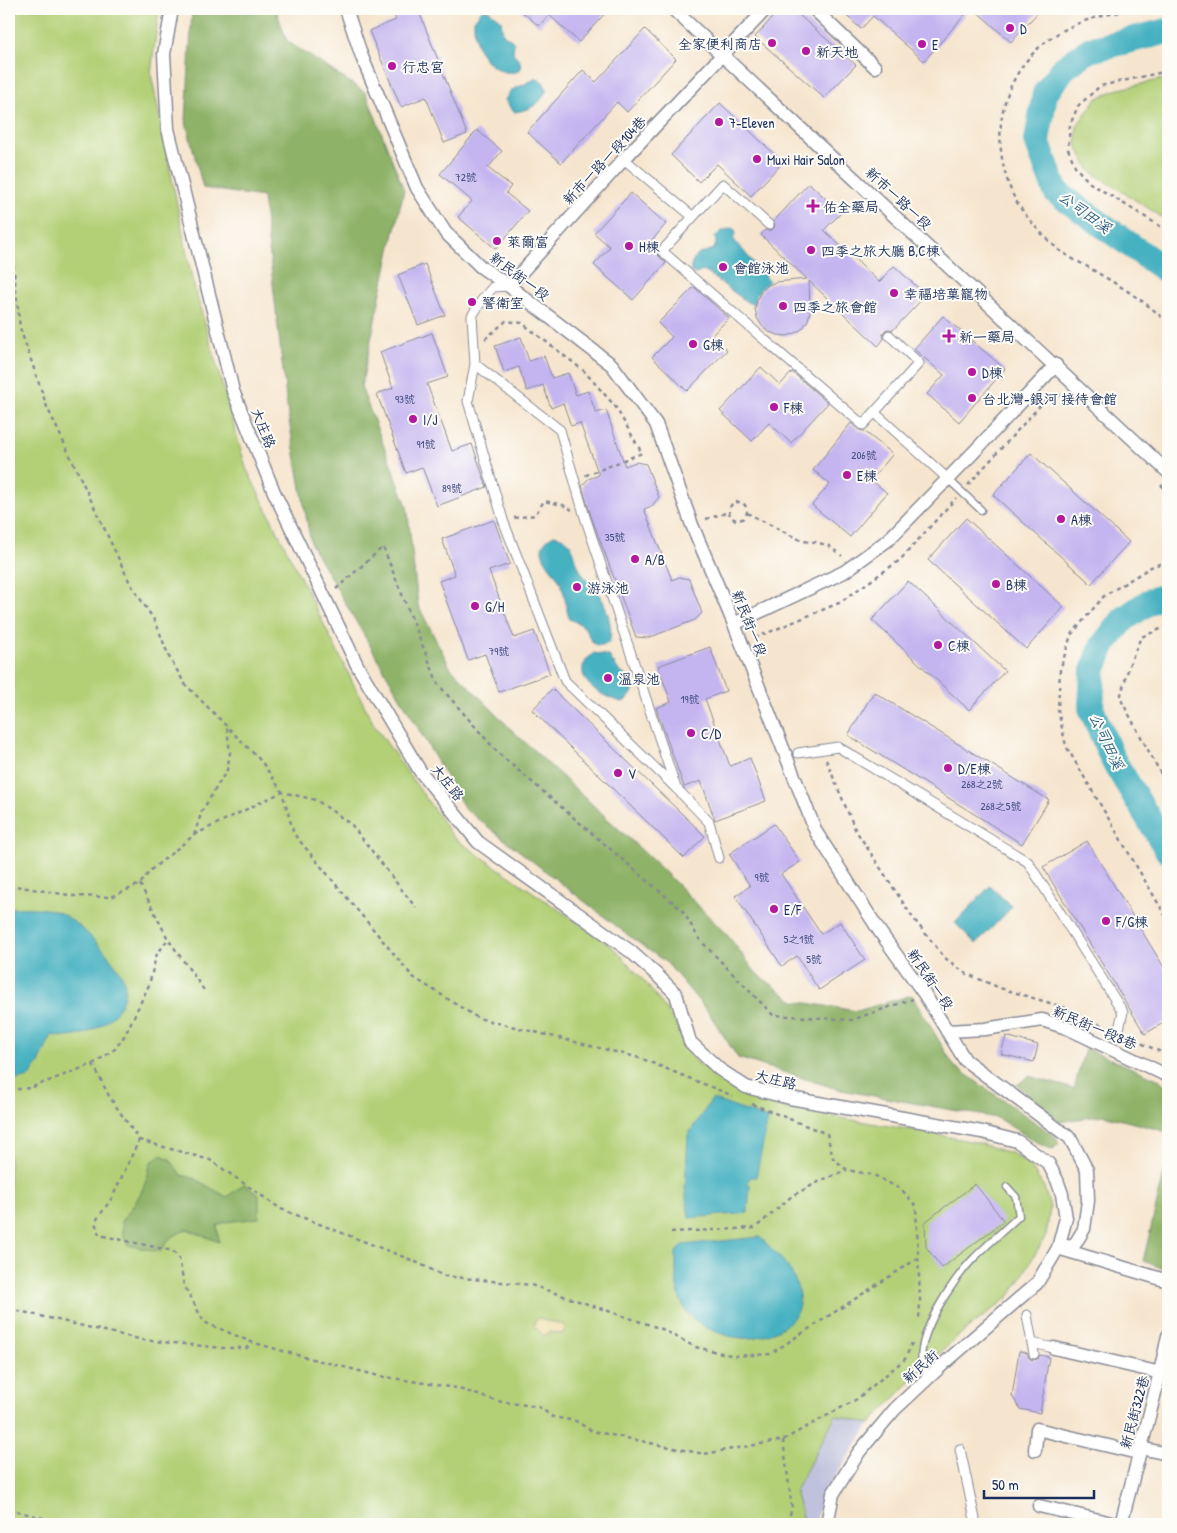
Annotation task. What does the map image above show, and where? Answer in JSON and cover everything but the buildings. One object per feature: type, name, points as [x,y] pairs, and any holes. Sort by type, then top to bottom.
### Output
[{"type":"street","name":"大庄路","points":[[172,9],[164,54],[168,129],[233,391],[274,492],[356,665],[420,771],[478,842],[630,951],[657,975],[676,994],[690,1042],[718,1069],[746,1087],[790,1098],[982,1132],[1017,1141],[1048,1163],[1060,1187],[1066,1218],[1058,1248]]},
{"type":"street","name":"新民街一段","points":[[346,9],[362,56],[417,188],[445,232],[481,267],[509,286],[612,365],[656,424],[692,525],[734,624],[816,832],[880,932],[925,995],[965,1060],[1070,1138],[1087,1170],[1088,1201],[1084,1229],[1075,1244],[1058,1248]]},
{"type":"street","name":"新市一路一段","points":[[673,9],[1056,365],[1168,472]]},
{"type":"street","name":"新市一路一段104巷","points":[[509,286],[624,159],[766,9]]},
{"type":"street","points":[[814,9],[875,67]]},
{"type":"street","points":[[624,159],[692,216]]},
{"type":"street","points":[[769,225],[724,184],[692,216],[662,251],[863,425],[919,363],[888,334]]},
{"type":"street","points":[[509,286],[493,287],[472,316],[474,364],[468,401],[503,520],[565,681],[709,822],[719,858]]},
{"type":"street","points":[[474,364],[560,430],[585,517],[676,788]]},
{"type":"street","points":[[734,624],[844,572],[888,540],[1056,365]]},
{"type":"street","points":[[875,413],[948,479]]},
{"type":"street","points":[[798,753],[838,746],[1028,862],[1123,1012],[1118,1033]]},
{"type":"street","name":"新民街一段8巷","points":[[947,1031],[985,1029],[1042,1020],[1067,1028],[1168,1076]]},
{"type":"street","points":[[1058,1248],[1168,1281]]},
{"type":"street","name":"新民街","points":[[827,1524],[833,1494],[860,1452],[895,1409],[929,1376],[1037,1284],[1058,1248]]},
{"type":"street","points":[[1027,1315],[1034,1354]]},
{"type":"street","name":"新民街322巷","points":[[1122,1524],[1139,1451],[1164,1369],[1168,1336]]},
{"type":"street","points":[[1032,1343],[1164,1369]]},
{"type":"street","points":[[1035,1450],[1037,1429],[1139,1451],[1168,1454]]},
{"type":"street","points":[[960,1449],[976,1524]]},
{"type":"street","points":[[1039,1506],[1116,1524]]},
{"type":"lane","points":[[948,479],[981,510]]},
{"type":"lane","points":[[929,1376],[923,1368],[922,1354],[927,1332],[946,1292],[972,1259],[1019,1216],[1016,1197],[1007,1187]]},
{"type":"path","points":[[1134,9],[1084,20],[1062,31],[1042,46],[1024,64],[1010,87],[1002,111],[999,139],[1004,167],[1014,196],[1033,224],[1060,250],[1125,289],[1168,324]]},
{"type":"path","points":[[1168,71],[1100,86],[1078,106],[1070,125],[1068,150],[1076,168],[1090,183],[1168,231]]},
{"type":"path","points":[[9,224],[20,328],[47,407],[130,583],[156,623],[169,657],[185,684],[262,762],[282,792],[294,834],[413,977],[478,1018],[640,1058],[738,1098]]},
{"type":"path","points":[[474,351],[506,321],[522,323],[584,371],[615,406],[642,453],[574,480]]},
{"type":"path","points":[[752,639],[839,603],[900,560],[1047,398],[1064,394],[1071,401]]},
{"type":"path","points":[[1161,485],[1168,491]]},
{"type":"path","points":[[503,520],[535,515],[544,501],[563,505],[585,517]]},
{"type":"path","points":[[740,502],[746,506],[747,513],[743,519],[736,520],[730,516],[729,509],[733,503],[740,502]]},
{"type":"path","points":[[706,519],[729,512]]},
{"type":"path","points":[[747,513],[802,541],[816,542],[829,546],[848,561]]},
{"type":"path","points":[[325,598],[383,547],[438,684],[498,753],[683,911],[700,939],[773,1015],[851,1020],[919,998]]},
{"type":"path","points":[[1168,561],[1151,567],[1104,596],[1071,635],[1060,670],[1058,710],[1066,746],[1168,920]]},
{"type":"path","points":[[1168,626],[1141,637],[1130,663],[1120,698],[1168,787]]},
{"type":"path","points":[[194,835],[202,811],[226,770],[230,753],[227,727]]},
{"type":"path","points":[[821,749],[855,829],[913,918],[945,958],[965,972],[1000,988],[1063,1007],[1168,1056]]},
{"type":"path","points":[[9,885],[74,896],[111,897],[140,884],[151,870],[194,835],[282,792],[316,800],[351,824],[416,908]]},
{"type":"path","points":[[140,884],[168,939],[204,990]]},
{"type":"path","points":[[9,1090],[30,1088],[93,1064],[115,1049],[125,1035],[149,985],[156,956],[168,939]]},
{"type":"path","points":[[93,1064],[109,1096],[139,1140],[210,1160],[281,1209],[414,1260],[444,1276],[531,1285],[662,1329],[695,1346],[734,1356],[770,1354],[918,1258]]},
{"type":"path","points":[[747,1102],[827,1134],[833,1158],[847,1170]]},
{"type":"path","points":[[139,1140],[112,1198],[95,1222],[99,1235],[172,1251],[179,1258],[184,1285],[204,1322],[251,1342],[379,1376],[456,1388],[497,1401],[539,1407],[553,1417],[576,1421],[592,1431],[704,1454],[782,1440],[857,1399],[905,1359],[915,1335]]},
{"type":"path","points":[[671,1232],[755,1228],[792,1196],[822,1180],[847,1170],[874,1174],[902,1190],[916,1206],[920,1301],[918,1326]]},
{"type":"path","points":[[9,1311],[19,1311],[143,1340],[223,1348],[247,1348],[251,1342]]},
{"type":"path","points":[[782,1440],[792,1508],[786,1524]]},
{"type":"path","points":[[9,1509],[65,1524]]},
{"type":"shaded area","points":[[837,1415],[870,1424],[823,1494],[815,1524],[804,1524],[795,1491]]},
{"type":"green space","points":[[9,9],[159,9],[151,74],[192,279],[246,468],[374,725],[454,838],[613,947],[646,983],[673,1019],[695,1061],[743,1093],[793,1110],[975,1142],[1013,1154],[1030,1166],[1044,1187],[1050,1208],[1046,1236],[1010,1296],[962,1333],[923,1368],[870,1424],[836,1415],[795,1491],[804,1524],[9,1524]]},
{"type":"green space","points":[[192,9],[284,9],[277,13],[287,41],[366,93],[404,190],[361,387],[407,506],[418,605],[450,667],[514,732],[663,870],[729,937],[756,973],[794,1001],[857,1011],[912,995],[954,1066],[1055,1136],[1059,1144],[1053,1149],[1043,1146],[997,1118],[841,1090],[738,1058],[708,1012],[667,963],[633,939],[465,809],[311,544],[288,415],[263,197],[203,188],[186,122]]},
{"type":"green space","points":[[1168,78],[1168,221],[1090,171],[1076,145],[1077,126],[1096,99],[1115,90]]},
{"type":"green space","points":[[1085,1048],[1160,1080],[1168,1089],[1168,1132],[1103,1115],[1060,1122],[1017,1085],[1029,1076],[1074,1089]]},
{"type":"green space","points":[[161,1155],[170,1159],[181,1175],[193,1178],[227,1197],[244,1184],[259,1194],[259,1218],[225,1222],[217,1226],[219,1242],[187,1229],[170,1238],[160,1252],[128,1245],[123,1235],[122,1220],[132,1207],[147,1179],[150,1163]]},
{"type":"green space","points":[[1168,1157],[1168,1270],[1143,1261]]},
{"type":"sand","points":[[539,1318],[545,1321],[560,1323],[565,1329],[562,1334],[550,1332],[544,1336],[534,1326],[535,1321]]},
{"type":"water","points":[[487,9],[501,20],[503,34],[514,42],[513,53],[520,61],[519,71],[511,72],[496,69],[484,58],[480,51],[475,36],[474,20],[482,10]]},
{"type":"water","points":[[537,78],[543,82],[547,89],[541,99],[531,108],[515,112],[505,100],[510,91]]},
{"type":"water","name":"會館泳池","points":[[732,228],[736,234],[733,238],[735,241],[769,281],[758,292],[753,304],[747,302],[709,274],[703,271],[696,274],[691,272],[694,258],[703,252],[714,249],[715,237],[722,231]]},
{"type":"water","name":"游泳池","points":[[554,535],[561,537],[570,544],[582,573],[604,603],[611,631],[609,643],[602,645],[594,644],[583,626],[569,619],[561,584],[542,552],[542,546],[546,540]]},
{"type":"water","name":"溫泉池","points":[[594,653],[609,656],[619,671],[633,681],[634,688],[629,698],[623,702],[614,700],[596,691],[589,684],[584,677],[583,669],[586,661]]},
{"type":"water","points":[[990,886],[1012,907],[976,944],[955,923]]},
{"type":"water","points":[[9,908],[36,908],[56,911],[70,919],[110,957],[123,978],[125,987],[124,997],[119,1006],[105,1022],[87,1033],[77,1036],[52,1035],[39,1063],[29,1077],[9,1082]]},
{"type":"water","points":[[712,1099],[768,1119],[756,1177],[750,1177],[747,1183],[750,1184],[748,1213],[689,1218],[685,1189],[688,1135]]},
{"type":"water","points":[[760,1237],[783,1261],[791,1272],[798,1289],[798,1308],[790,1322],[766,1335],[741,1338],[718,1333],[697,1322],[687,1312],[680,1298],[677,1283],[676,1252],[682,1245]]},
{"type":"waterway","name":"公司田溪","points":[[1168,31],[1089,50],[1064,68],[1045,93],[1037,141],[1056,192],[1168,272]]},
{"type":"waterway","name":"公司田溪","points":[[1168,595],[1150,601],[1124,619],[1103,645],[1093,671],[1091,708],[1112,758],[1168,851]]},
{"type":"place","name":"D","points":[[1010,28]]},
{"type":"place","name":"全家便利商店","points":[[772,43]]},
{"type":"place","name":"E","points":[[922,44]]},
{"type":"place","name":"新天地","points":[[806,51]]},
{"type":"place","name":"行忠宮","points":[[392,66]]},
{"type":"place","name":"7-Eleven","points":[[719,122]]},
{"type":"place","name":"Muxi Hair Salon","points":[[757,159]]},
{"type":"place","name":"佑全藥局","points":[[813,206]]},
{"type":"place","name":"萊爾富","points":[[497,241]]},
{"type":"place","name":"H棟","points":[[629,246]]},
{"type":"place","name":"四季之旅大廳 B,C棟","points":[[811,250]]},
{"type":"place","name":"會館泳池","points":[[723,267]]},
{"type":"place","name":"幸福培菓寵物","points":[[894,293]]},
{"type":"place","name":"警衛室","points":[[472,302]]},
{"type":"place","name":"四季之旅會館","points":[[783,306]]},
{"type":"place","name":"新一藥局","points":[[949,336]]},
{"type":"place","name":"G棟","points":[[693,344]]},
{"type":"place","name":"D棟","points":[[972,372]]},
{"type":"place","name":"台北灣-銀河 接待會館","points":[[972,398]]},
{"type":"place","name":"F棟","points":[[774,407]]},
{"type":"place","name":"I/J","points":[[413,419]]},
{"type":"place","name":"E棟","points":[[847,475]]},
{"type":"place","name":"A棟","points":[[1061,519]]},
{"type":"place","name":"A/B","points":[[635,559]]},
{"type":"place","name":"B棟","points":[[996,584]]},
{"type":"place","name":"游泳池","points":[[577,587]]},
{"type":"place","name":"G/H","points":[[475,606]]},
{"type":"place","name":"C棟","points":[[938,645]]},
{"type":"place","name":"溫泉池","points":[[608,678]]},
{"type":"place","name":"C/D","points":[[691,733]]},
{"type":"place","name":"D/E棟","points":[[948,768]]},
{"type":"place","name":"V","points":[[618,773]]},
{"type":"place","name":"E/F","points":[[774,909]]},
{"type":"place","name":"F/G棟","points":[[1106,921]]}]
